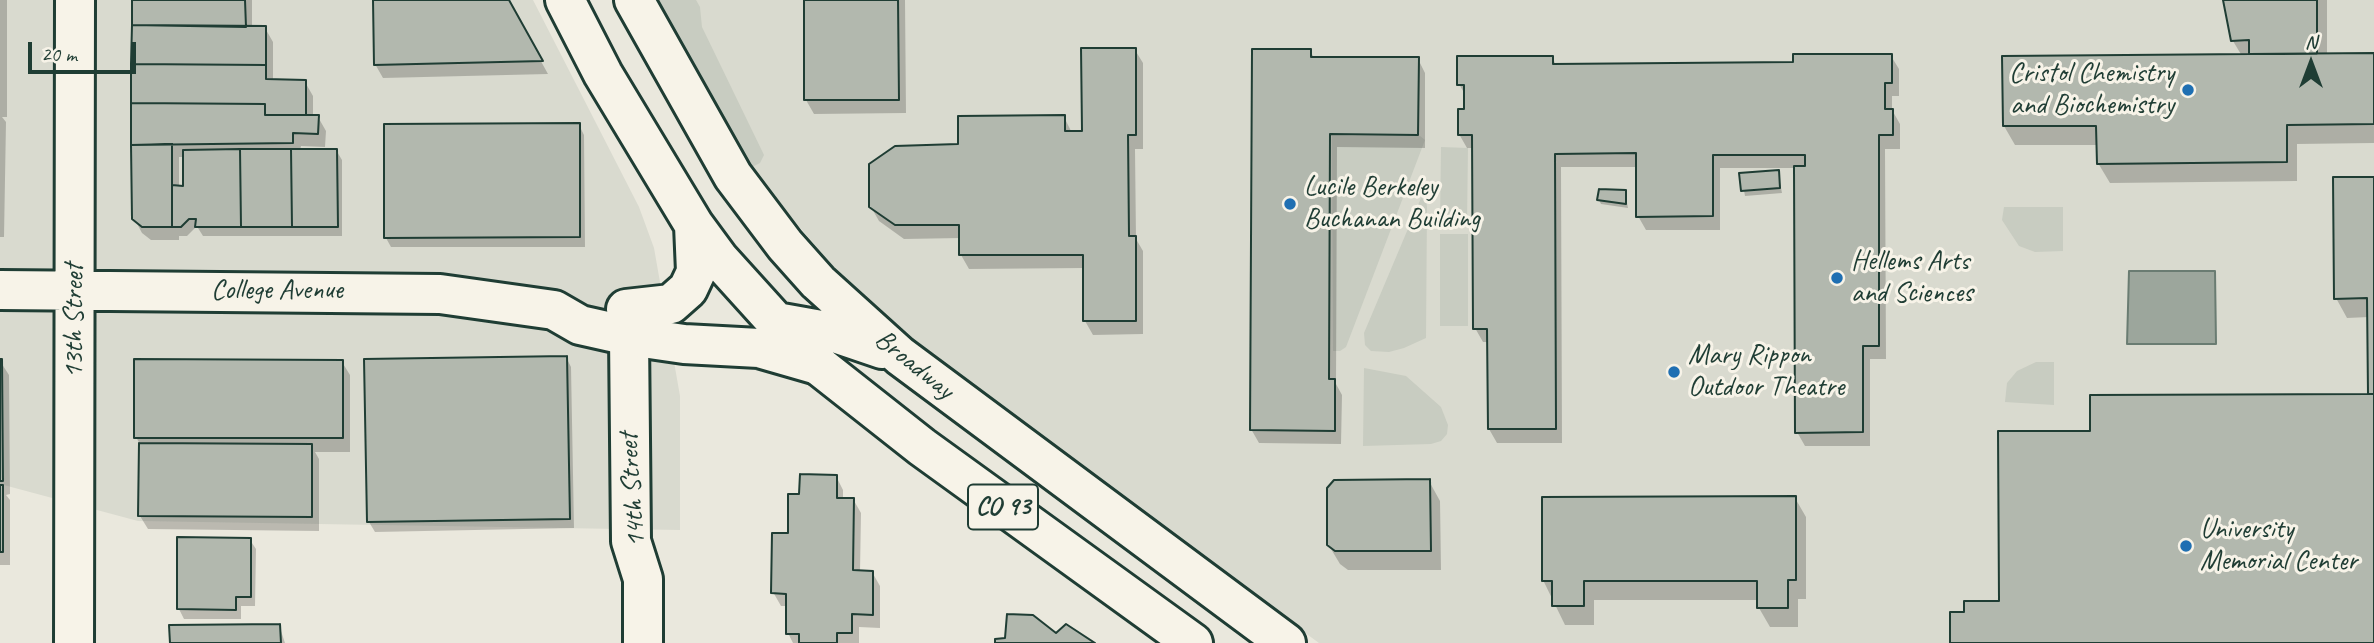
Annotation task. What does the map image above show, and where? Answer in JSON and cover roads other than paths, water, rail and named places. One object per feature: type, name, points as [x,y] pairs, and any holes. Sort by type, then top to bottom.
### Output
[{"type":"main road","name":"13th Street","points":[[75,0],[75,643]]},
{"type":"main road","name":"Broadway","points":[[565,0],[610,85],[694,225],[719,259],[776,323],[818,365],[1021,521],[1193,643]]},
{"type":"main road","name":"Broadway","points":[[634,0],[747,198],[818,282],[900,356],[1286,643]]},
{"type":"main road","points":[[628,322],[671,304],[688,289],[696,272],[694,225]]},
{"type":"main road","name":"College Avenue","points":[[0,290],[440,294],[554,310],[584,301],[628,322],[759,348],[818,365]]},
{"type":"main road","name":"College Avenue","points":[[628,322],[706,320],[776,323],[832,331],[900,356]]},
{"type":"main road","name":"14th Street","points":[[628,322],[631,541],[643,579],[643,643]]},
{"type":"place","name":"Cristol Chemistry and Biochemistry","points":[[2188,90]]},
{"type":"place","name":"Lucile Berkeley Buchanan Building","points":[[1290,204]]},
{"type":"place","name":"Hellems Arts and Sciences","points":[[1837,278]]},
{"type":"place","name":"Mary Rippon Outdoor Theatre","points":[[1674,372]]},
{"type":"place","name":"University Memorial Center","points":[[2186,546]]}]
